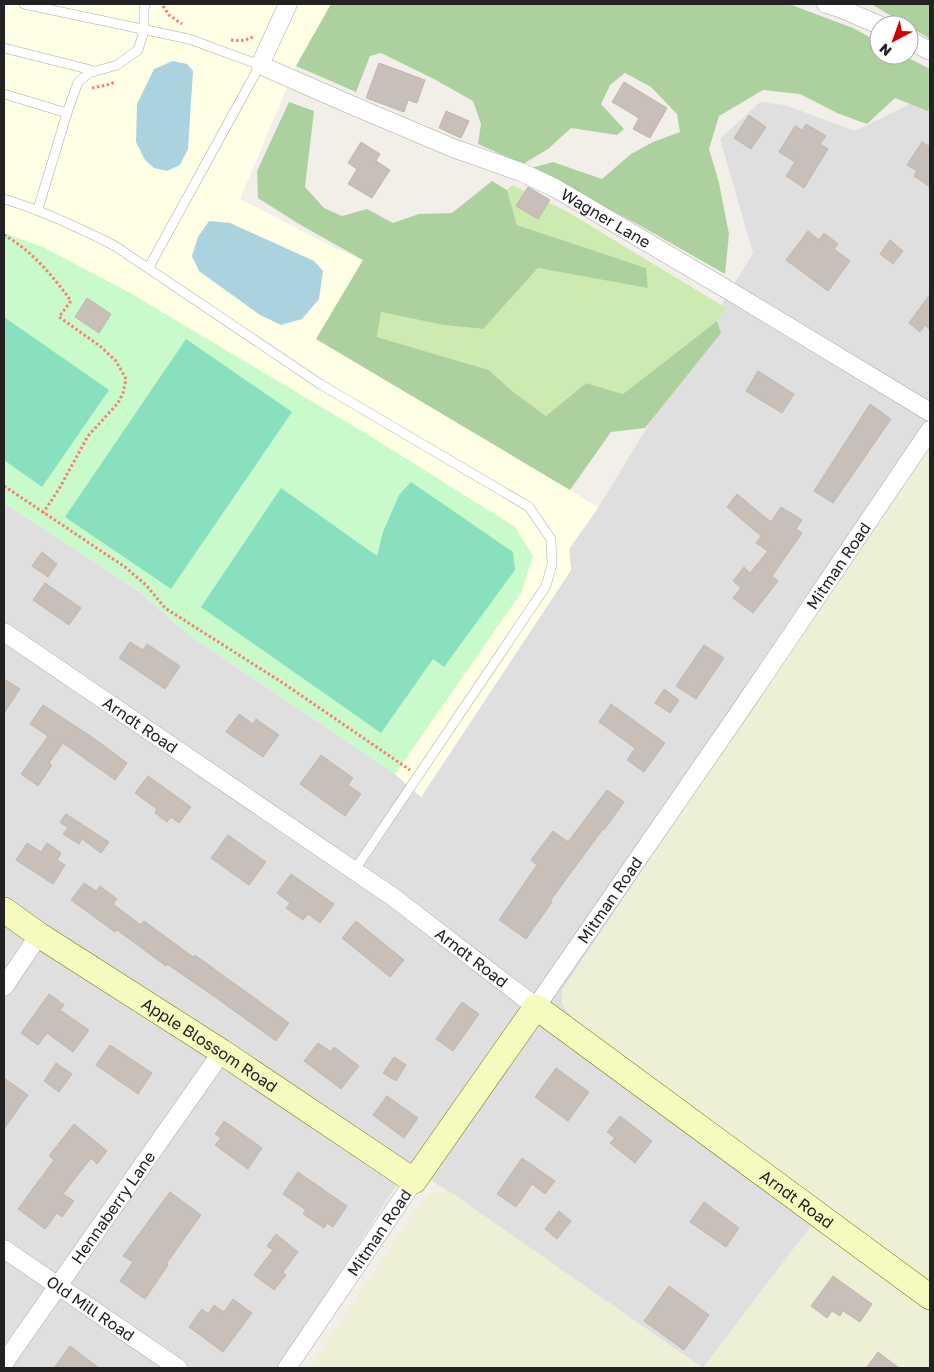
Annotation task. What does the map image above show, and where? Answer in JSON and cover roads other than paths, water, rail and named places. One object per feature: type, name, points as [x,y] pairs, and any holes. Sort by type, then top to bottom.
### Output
[{"type":"street","points":[[260,64],[288,4]]},
{"type":"street","points":[[826,4],[842,8],[869,20]]},
{"type":"street","name":"Wagner Lane","points":[[260,64],[356,108],[454,148],[521,172],[554,188],[930,412]]},
{"type":"street","name":"Mitman Road","points":[[287,1368],[414,1181],[744,705],[930,430]]},
{"type":"street","name":"Arndt Road","points":[[4,632],[393,897],[536,1007],[930,1297]]},
{"type":"street","name":"Apple Blossom Road","points":[[4,910],[222,1052],[414,1181]]},
{"type":"street","points":[[4,987],[39,934]]},
{"type":"street","name":"Hennaberry Lane","points":[[4,1363],[222,1052]]},
{"type":"street","name":"Old Mill Road","points":[[4,1249],[178,1368]]},
{"type":"lane","points":[[24,4],[144,31],[189,39],[260,64],[149,268]]},
{"type":"lane","points":[[38,209],[66,113],[78,82],[89,74],[117,65],[138,50],[144,31],[145,4]]},
{"type":"lane","points":[[4,48],[96,71]]},
{"type":"lane","points":[[4,94],[66,113]]},
{"type":"lane","points":[[4,199],[38,209],[79,227],[115,246],[320,384],[529,508],[551,539],[552,564],[546,586],[354,871]]},
{"type":"water","points":[[173,61],[187,64],[193,71],[188,149],[180,165],[167,171],[154,168],[145,160],[136,142],[137,104],[154,69]]},
{"type":"water","points":[[209,221],[230,223],[314,261],[323,271],[319,299],[302,319],[281,325],[260,315],[199,271],[192,256],[198,237]]}]
